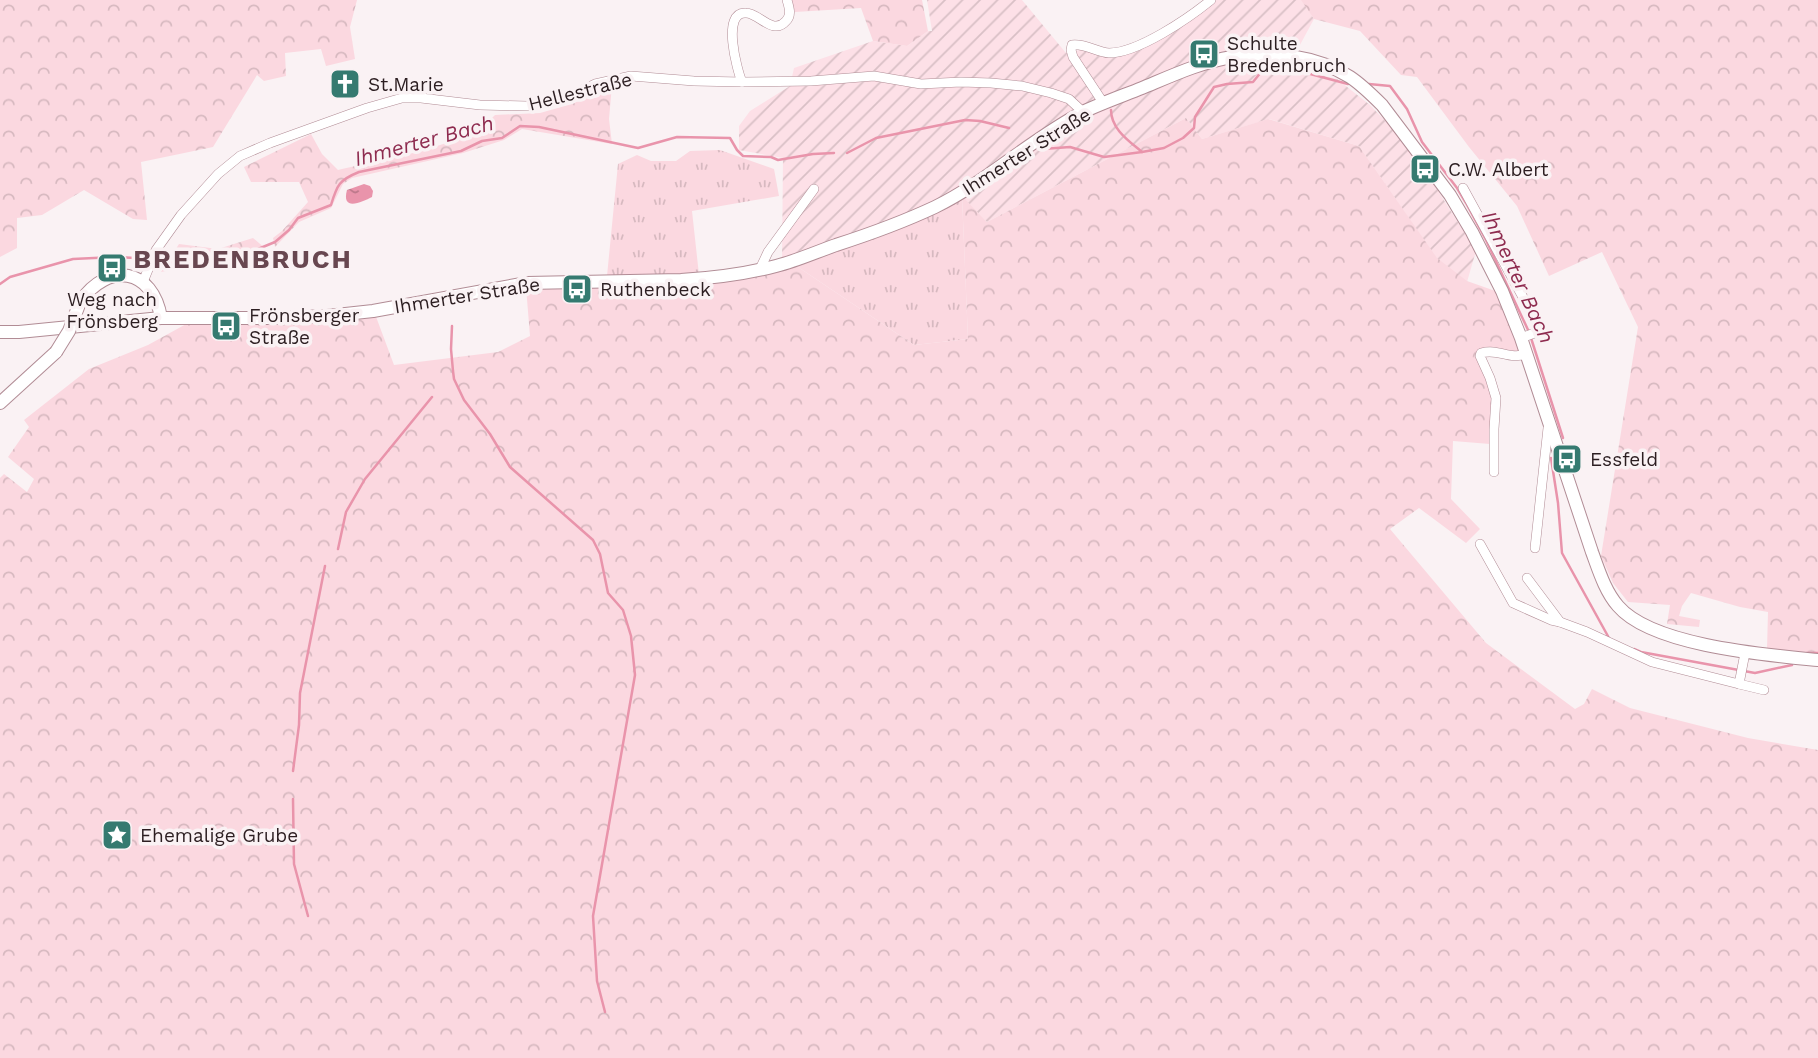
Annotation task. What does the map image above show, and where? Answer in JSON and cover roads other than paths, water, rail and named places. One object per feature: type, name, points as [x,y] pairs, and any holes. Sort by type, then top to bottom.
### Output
[{"type":"main road","name":"Ihmerter Straße","points":[[0,332],[161,318],[327,316],[527,283],[681,280],[760,270],[862,237],[927,211],[1083,113],[1181,71],[1234,56],[1286,55],[1325,65],[1349,77],[1370,93],[1450,195],[1502,291],[1521,338],[1603,580],[1612,598],[1624,612],[1657,631],[1744,657],[1818,660]]},
{"type":"main road","points":[[0,402],[56,352],[69,331],[80,302],[93,285],[107,278],[123,275],[136,278],[143,282],[154,296],[161,318]]},
{"type":"street","points":[[742,82],[735,60],[734,20],[739,14],[745,13],[770,25],[782,24],[787,21],[789,14],[786,0]]},
{"type":"street","name":"Ihmerter Straße","points":[[1104,104],[1072,54],[1072,45],[1108,53],[1125,51],[1178,25],[1211,0]]},
{"type":"street","name":"Hellestraße","points":[[143,282],[156,250],[181,215],[218,174],[240,156],[375,105],[413,97],[499,106],[541,105],[564,99],[605,81],[631,76],[742,82],[874,76],[921,84],[991,82],[1022,86],[1063,96],[1073,101],[1083,113]]},
{"type":"street","points":[[1463,188],[1536,321],[1539,331],[1521,338]]},
{"type":"street","points":[[760,270],[768,252],[814,189]]},
{"type":"street","points":[[1494,472],[1496,398],[1480,356],[1481,353],[1492,351],[1515,356],[1526,354]]},
{"type":"street","points":[[1535,548],[1549,422]]},
{"type":"street","points":[[1480,544],[1513,604],[1587,632],[1652,662],[1740,679],[1764,690]]},
{"type":"street","points":[[1527,578],[1560,622]]},
{"type":"street","points":[[1740,679],[1744,657]]},
{"type":"water","points":[[364,184],[370,186],[372,197],[354,204],[347,201],[347,190]]},
{"type":"waterway","name":"Ihmerter Bach","points":[[1043,149],[1070,147],[1104,157],[1164,148],[1183,138],[1194,128],[1195,117],[1214,87],[1253,82],[1266,66],[1284,67],[1348,84]]},
{"type":"waterway","name":"Ihmerter Bach","points":[[1369,84],[1390,86],[1407,109],[1422,142],[1466,203],[1529,332]]},
{"type":"waterway","points":[[1111,110],[1117,129],[1142,152]]},
{"type":"waterway","name":"Ihmerter Bach","points":[[847,153],[876,138],[965,120],[1009,128]]},
{"type":"waterway","name":"Ihmerter Bach","points":[[164,268],[258,249],[275,242],[298,218],[331,205],[340,184],[352,175],[461,151],[482,141],[502,138],[520,126],[539,127],[638,148],[677,137],[730,138],[743,156],[771,157],[778,160],[834,153]]},
{"type":"waterway","name":"Ihmerter Bach","points":[[0,284],[10,277],[73,259],[136,258]]},
{"type":"waterway","points":[[452,326],[454,379],[464,400],[490,434],[510,467],[593,540],[600,554],[608,593],[623,610],[631,636],[635,675],[593,916],[597,981],[605,1012]]},
{"type":"waterway","name":"Ihmerter Bach","points":[[1531,338],[1563,438]]},
{"type":"waterway","points":[[338,549],[346,512],[365,479],[432,397]]},
{"type":"waterway","name":"Ihmerter Bach","points":[[1551,458],[1562,553],[1609,638]]},
{"type":"waterway","points":[[293,771],[300,693],[325,566]]},
{"type":"waterway","points":[[1634,649],[1755,673],[1792,665]]},
{"type":"waterway","points":[[1807,653],[1818,653]]},
{"type":"waterway","points":[[293,799],[294,864],[308,916]]},
{"type":"place","name":"Schulte Bredenbruch","points":[[1204,54]]},
{"type":"place","name":"St.Marie","points":[[345,84]]},
{"type":"place","name":"C.W. Albert","points":[[1425,169]]},
{"type":"place","name":"Weg nach Frönsberg","points":[[112,268]]},
{"type":"place","name":"Ruthenbeck","points":[[577,289]]},
{"type":"place","name":"Frönsberger Straße","points":[[226,326]]},
{"type":"place","name":"Essfeld","points":[[1567,459]]},
{"type":"place","name":"Ehemalige Grube","points":[[117,835]]},
{"type":"district","name":"BREDENBRUCH","points":[[243,259]]}]
